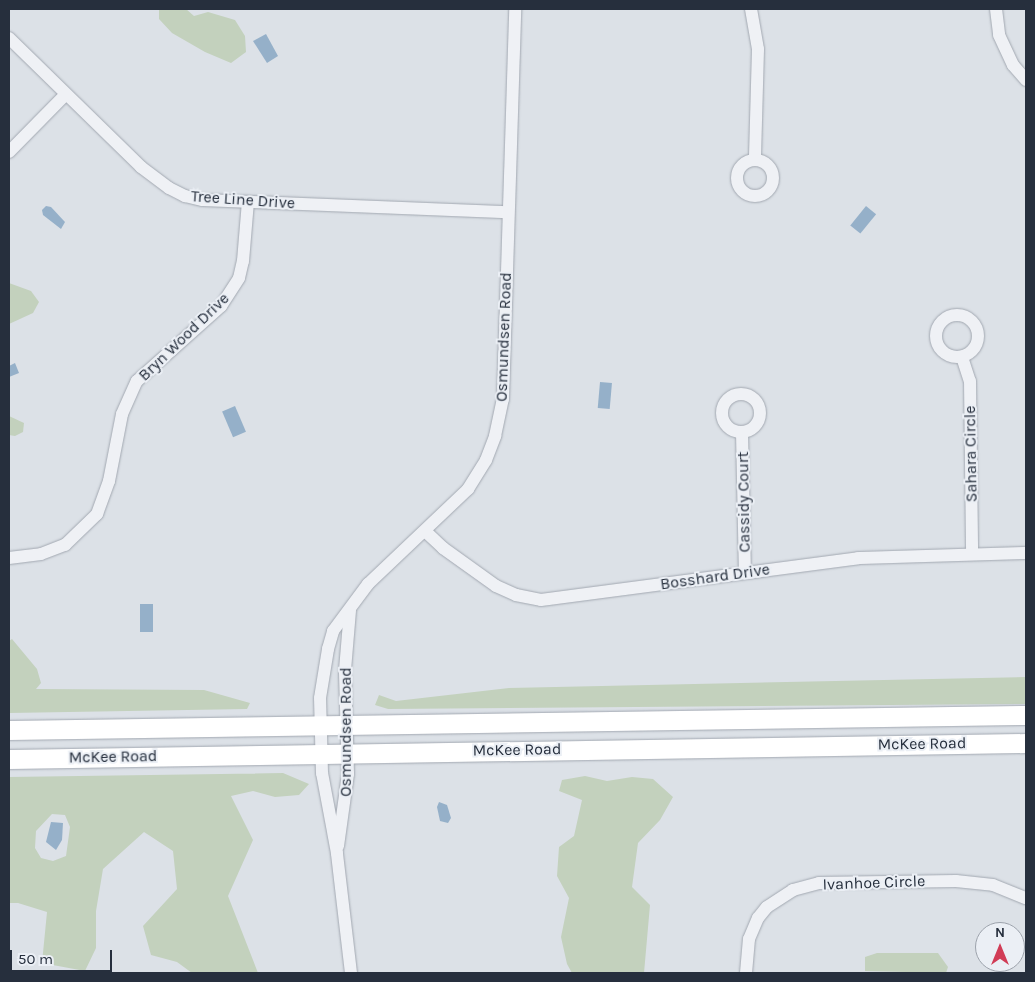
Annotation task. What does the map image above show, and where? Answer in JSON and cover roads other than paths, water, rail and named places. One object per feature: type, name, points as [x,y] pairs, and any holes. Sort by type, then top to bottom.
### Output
[{"type":"main road","name":"McKee Road","points":[[9,730],[1026,715]]},
{"type":"main road","name":"McKee Road","points":[[9,759],[1026,743]]},
{"type":"street","name":"Osmundsen Road","points":[[351,973],[337,853],[325,802],[321,754],[320,698],[330,640],[368,584],[475,479],[491,450],[500,419],[516,9]]},
{"type":"street","points":[[751,9],[758,49],[755,159]]},
{"type":"street","points":[[996,9],[999,35],[1013,65],[1026,80]]},
{"type":"street","name":"Tree Line Drive","points":[[9,38],[65,95],[141,167],[168,188],[204,200],[508,212]]},
{"type":"street","points":[[9,152],[65,95]]},
{"type":"street","name":"Bryn Wood Drive","points":[[9,558],[41,554],[66,545],[97,514],[109,481],[122,414],[137,381],[221,306],[238,278],[243,261],[248,202]]},
{"type":"street","name":"Sahara Circle","points":[[962,357],[970,381],[972,554]]},
{"type":"street","name":"Cassidy Court","points":[[742,432],[745,572]]},
{"type":"street","name":"Bosshard Drive","points":[[425,530],[442,548],[496,586],[516,595],[541,600],[866,557],[1026,553]]},
{"type":"street","name":"Osmundsen Road","points":[[337,853],[345,807],[348,753],[346,670],[350,610]]},
{"type":"street","name":"Ivanhoe Circle","points":[[746,973],[749,939],[758,918],[767,907],[793,890],[819,883],[956,881],[992,885],[1026,898]]},
{"type":"water","points":[[266,34],[278,56],[267,63],[253,41]]},
{"type":"water","points":[[46,206],[51,207],[65,222],[61,229],[43,215],[42,210]]},
{"type":"water","points":[[866,206],[876,214],[860,234],[850,225]]},
{"type":"water","points":[[15,363],[19,373],[9,377],[9,366]]},
{"type":"water","points":[[600,382],[612,383],[610,409],[598,408]]},
{"type":"water","points":[[235,406],[246,432],[233,437],[222,411]]},
{"type":"water","points":[[140,604],[153,604],[153,632],[140,632]]},
{"type":"water","points":[[439,802],[447,805],[451,818],[448,823],[440,821],[437,807]]},
{"type":"water","points":[[51,822],[63,823],[62,840],[56,850],[46,842]]}]
